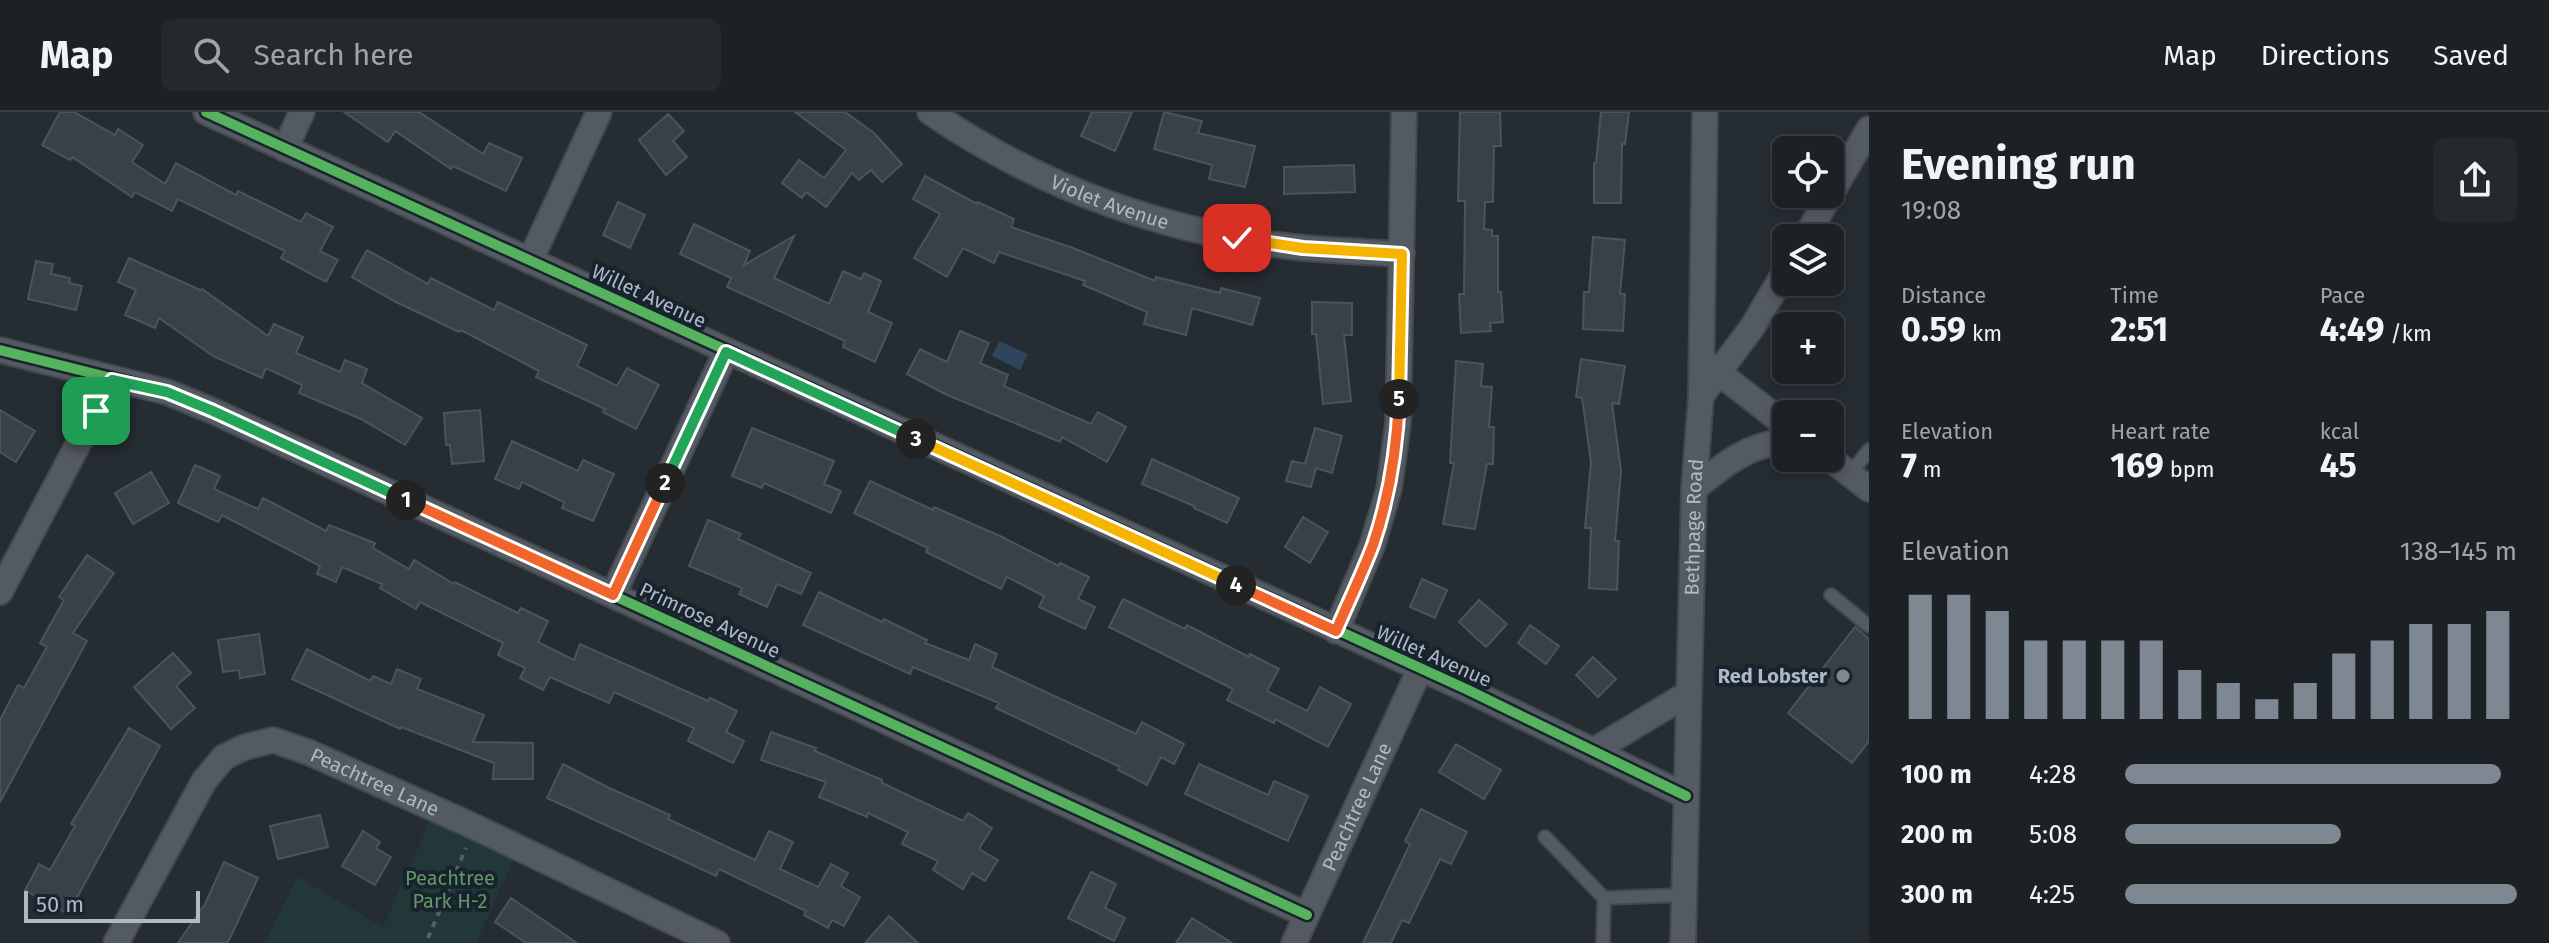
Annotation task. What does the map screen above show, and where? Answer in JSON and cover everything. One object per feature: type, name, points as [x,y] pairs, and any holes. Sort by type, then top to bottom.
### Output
[{"type":"street","name":"Willet Avenue","points":[[206,112],[1420,669],[1686,796]]},
{"type":"street","points":[[285,149],[302,112]]},
{"type":"street","points":[[530,261],[599,112]]},
{"type":"street","name":"Violet Avenue","points":[[930,112],[1006,160],[1078,193],[1143,216],[1237,238],[1303,248],[1402,254]]},
{"type":"street","points":[[1336,631],[1372,546],[1389,489],[1398,424],[1404,112]]},
{"type":"street","points":[[1705,112],[1710,366]]},
{"type":"street","points":[[1813,224],[1869,129]]},
{"type":"street","points":[[1710,366],[1753,326],[1772,294]]},
{"type":"street","name":"Primrose Avenue","points":[[0,350],[167,392],[213,411],[1307,915]]},
{"type":"street","points":[[613,595],[726,352]]},
{"type":"street","points":[[1710,366],[1772,414]]},
{"type":"street","name":"Bethpage Road","points":[[1683,943],[1694,489],[1701,396],[1710,366]]},
{"type":"street","points":[[0,592],[112,380]]},
{"type":"street","points":[[1694,489],[1720,468],[1762,444],[1772,443]]},
{"type":"street","points":[[1844,469],[1869,489]]},
{"type":"street","name":"Peachtree Lane","points":[[1294,943],[1420,669]]},
{"type":"street","points":[[1593,751],[1689,693]]},
{"type":"street","name":"Peachtree Lane","points":[[116,943],[204,781],[224,757],[245,747],[273,740],[308,752],[475,827],[717,943]]},
{"type":"lane","points":[[1850,474],[1869,450]]},
{"type":"lane","points":[[1831,595],[1869,626]]},
{"type":"lane","points":[[1545,837],[1604,898],[1603,943]]},
{"type":"lane","points":[[1604,898],[1684,895]]},
{"type":"path","points":[[428,938],[475,827]]},
{"type":"green space","name":"Peachtree Park H-2","points":[[435,809],[519,847],[476,943],[265,943],[298,877],[383,927]]},
{"type":"water","points":[[999,341],[1028,354],[1020,370],[992,356]]},
{"type":"building","points":[[60,112],[74,112],[115,135],[118,129],[143,145],[132,162],[165,184],[176,163],[236,195],[238,191],[301,222],[306,213],[333,227],[320,251],[338,260],[326,282],[281,258],[285,251],[178,199],[172,211],[135,192],[132,197],[72,157],[70,160],[42,145]]},
{"type":"building","points":[[344,112],[419,112],[483,154],[489,143],[522,158],[506,191],[453,166],[451,169],[395,131],[388,142]]},
{"type":"building","points":[[795,112],[845,112],[874,133],[902,164],[882,182],[871,170],[859,180],[852,173],[826,207],[806,192],[802,198],[782,183],[799,160],[824,178],[846,150]]},
{"type":"building","points":[[1092,112],[1132,112],[1115,151],[1081,136]]},
{"type":"building","points":[[1164,112],[1202,121],[1198,133],[1255,146],[1245,187],[1209,179],[1212,165],[1154,149]]},
{"type":"building","points":[[1460,112],[1500,112],[1501,146],[1494,146],[1493,202],[1485,202],[1484,229],[1492,230],[1492,236],[1498,236],[1498,292],[1501,292],[1503,322],[1490,323],[1491,331],[1461,333],[1459,294],[1464,294],[1465,201],[1458,201]]},
{"type":"building","points":[[1601,112],[1629,112],[1625,144],[1622,144],[1621,203],[1594,203],[1594,163]]},
{"type":"building","points":[[668,114],[684,131],[673,141],[687,157],[666,175],[639,140]]},
{"type":"building","points":[[1354,165],[1355,192],[1284,194],[1284,167]]},
{"type":"building","points":[[925,176],[977,204],[1014,219],[1011,227],[1155,281],[1156,277],[1220,293],[1221,288],[1260,298],[1252,325],[1192,308],[1186,335],[1144,324],[1147,312],[1083,285],[1085,281],[999,252],[994,263],[963,248],[947,277],[914,258],[940,214],[913,199]]},
{"type":"building","points":[[618,202],[645,215],[630,248],[603,235]]},
{"type":"building","points":[[694,224],[750,251],[744,265],[794,236],[774,278],[829,304],[843,271],[861,279],[864,273],[881,281],[868,312],[892,323],[875,362],[843,347],[845,341],[727,287],[731,278],[680,254]]},
{"type":"building","points":[[1593,237],[1625,240],[1620,294],[1625,294],[1623,331],[1583,329],[1584,292],[1589,292]]},
{"type":"building","points":[[367,250],[428,284],[431,278],[494,310],[498,302],[587,345],[577,366],[617,386],[627,368],[659,385],[636,429],[603,412],[605,409],[536,377],[539,371],[461,330],[459,332],[396,302],[352,277]]},
{"type":"building","points":[[129,258],[202,289],[268,336],[274,324],[303,337],[296,353],[340,372],[345,360],[367,369],[362,383],[422,418],[405,445],[361,419],[299,393],[302,385],[266,368],[262,378],[213,356],[159,318],[155,328],[125,315],[136,290],[118,282]]},
{"type":"building","points":[[36,261],[53,264],[51,274],[70,278],[69,283],[82,286],[76,310],[28,299]]},
{"type":"building","points":[[1312,302],[1352,303],[1352,335],[1344,335],[1351,401],[1323,404],[1316,334],[1312,334]]},
{"type":"building","points":[[960,331],[989,343],[980,363],[1008,375],[1004,386],[1091,424],[1098,412],[1126,427],[1107,462],[1062,437],[1060,442],[945,394],[907,374],[920,349],[947,362]]},
{"type":"building","points":[[1581,359],[1625,366],[1619,404],[1612,403],[1621,471],[1615,541],[1619,541],[1617,590],[1589,588],[1591,528],[1585,528],[1591,462],[1582,398],[1576,397]]},
{"type":"building","points":[[1456,361],[1483,364],[1481,386],[1492,387],[1489,427],[1494,427],[1493,464],[1487,464],[1475,529],[1443,524],[1454,463],[1450,463]]},
{"type":"building","points":[[0,410],[35,431],[16,462],[0,452]]},
{"type":"building","points":[[480,410],[484,461],[452,464],[450,445],[446,445],[444,413]]},
{"type":"building","points":[[752,428],[834,461],[824,484],[841,491],[831,513],[764,483],[762,488],[732,476]]},
{"type":"building","points":[[1315,428],[1342,436],[1332,473],[1316,468],[1311,487],[1286,481],[1292,461],[1305,464]]},
{"type":"building","points":[[512,441],[578,471],[583,460],[614,474],[593,521],[562,508],[564,502],[522,482],[519,489],[495,479]]},
{"type":"building","points":[[1152,459],[1239,498],[1227,523],[1142,484]]},
{"type":"building","points":[[195,465],[220,476],[214,489],[258,509],[263,498],[326,531],[329,525],[375,543],[373,548],[409,569],[414,560],[454,584],[518,613],[521,608],[548,621],[538,642],[574,660],[580,644],[737,711],[726,732],[744,741],[733,763],[688,741],[694,728],[614,692],[609,703],[550,677],[543,690],[520,678],[525,668],[498,655],[503,643],[420,602],[416,609],[380,588],[382,584],[342,567],[336,582],[317,574],[320,566],[222,515],[218,522],[178,503]]},
{"type":"building","points":[[151,472],[169,503],[133,524],[115,493]]},
{"type":"building","points":[[870,481],[1089,577],[1078,599],[1095,607],[1085,629],[1039,607],[1044,596],[1007,577],[1001,589],[926,552],[928,548],[854,513]]},
{"type":"building","points":[[1303,517],[1328,532],[1310,563],[1285,547]]},
{"type":"building","points":[[708,520],[741,534],[738,539],[811,573],[801,594],[777,584],[767,607],[739,594],[742,588],[689,566]]},
{"type":"building","points":[[87,555],[114,573],[73,633],[87,641],[0,802],[0,720],[18,685],[24,688],[47,647],[40,643],[64,600],[59,597]]},
{"type":"building","points":[[1422,579],[1447,590],[1435,618],[1410,607]]},
{"type":"building","points":[[819,592],[882,622],[884,619],[927,640],[925,643],[969,660],[975,644],[997,654],[992,667],[1136,734],[1142,722],[1184,744],[1174,764],[1161,757],[1147,785],[1118,770],[1120,767],[996,708],[999,703],[913,667],[910,674],[803,625]]},
{"type":"building","points":[[1123,599],[1185,629],[1187,625],[1279,669],[1267,691],[1307,711],[1320,687],[1351,704],[1328,747],[1275,719],[1274,723],[1227,700],[1233,689],[1109,627]]},
{"type":"building","points":[[1479,600],[1507,624],[1486,647],[1459,622]]},
{"type":"building","points":[[1530,625],[1559,646],[1546,664],[1518,643]]},
{"type":"building","name":"Red Lobster","points":[[1855,627],[1869,639],[1869,741],[1852,763],[1788,713]]},
{"type":"building","points":[[259,634],[265,674],[240,678],[239,670],[223,672],[218,640]]},
{"type":"building","points":[[307,649],[370,681],[373,676],[391,684],[397,669],[421,679],[417,689],[484,715],[473,742],[533,743],[533,779],[493,779],[494,763],[400,729],[292,679]]},
{"type":"building","points":[[173,653],[191,673],[176,686],[195,708],[171,729],[134,687]]},
{"type":"building","points":[[1593,657],[1616,679],[1598,697],[1576,675]]},
{"type":"building","points":[[129,728],[160,746],[68,914],[25,890],[39,864],[50,870],[75,826],[71,824]]},
{"type":"building","points":[[771,732],[816,748],[815,751],[882,780],[882,783],[963,821],[968,813],[992,828],[979,849],[998,860],[985,881],[972,873],[963,889],[933,870],[938,861],[902,844],[908,832],[868,813],[867,817],[819,797],[826,782],[761,760]]},
{"type":"building","points":[[1456,744],[1501,770],[1484,799],[1439,772]]},
{"type":"building","points":[[563,764],[755,860],[769,831],[793,842],[780,869],[818,887],[831,864],[848,873],[841,886],[860,897],[844,926],[832,920],[828,928],[804,915],[806,911],[719,869],[716,876],[547,798]]},
{"type":"building","points":[[1199,764],[1268,795],[1274,781],[1308,796],[1288,841],[1185,794]]},
{"type":"building","points":[[1421,809],[1467,832],[1451,864],[1440,859],[1409,923],[1402,920],[1391,943],[1363,943],[1410,844],[1405,841]]},
{"type":"building","points":[[320,815],[328,847],[278,859],[270,826]]},
{"type":"building","points":[[363,831],[380,842],[376,848],[391,857],[375,885],[342,866]]},
{"type":"building","points":[[224,862],[258,878],[231,936],[227,943],[178,943],[205,904]]},
{"type":"building","points":[[1091,872],[1116,884],[1105,908],[1125,918],[1114,941],[1068,918]]},
{"type":"building","points":[[511,898],[577,943],[526,943],[495,922]]},
{"type":"building","points":[[889,916],[918,943],[865,943]]},
{"type":"building","points":[[1192,918],[1232,943],[1176,943]]},
{"type":"cycle path","points":[[206,112],[1468,690],[1686,796]]},
{"type":"cycle path","points":[[0,350],[167,392],[213,411],[1307,915]]},
{"type":"place","name":"Red Lobster","points":[[1843,676]]},
{"type":"route","points":[[96,411],[112,380],[167,392],[613,595],[726,352],[1336,631],[1372,546],[1389,489],[1398,424],[1402,254],[1303,248],[1237,238]]}]
